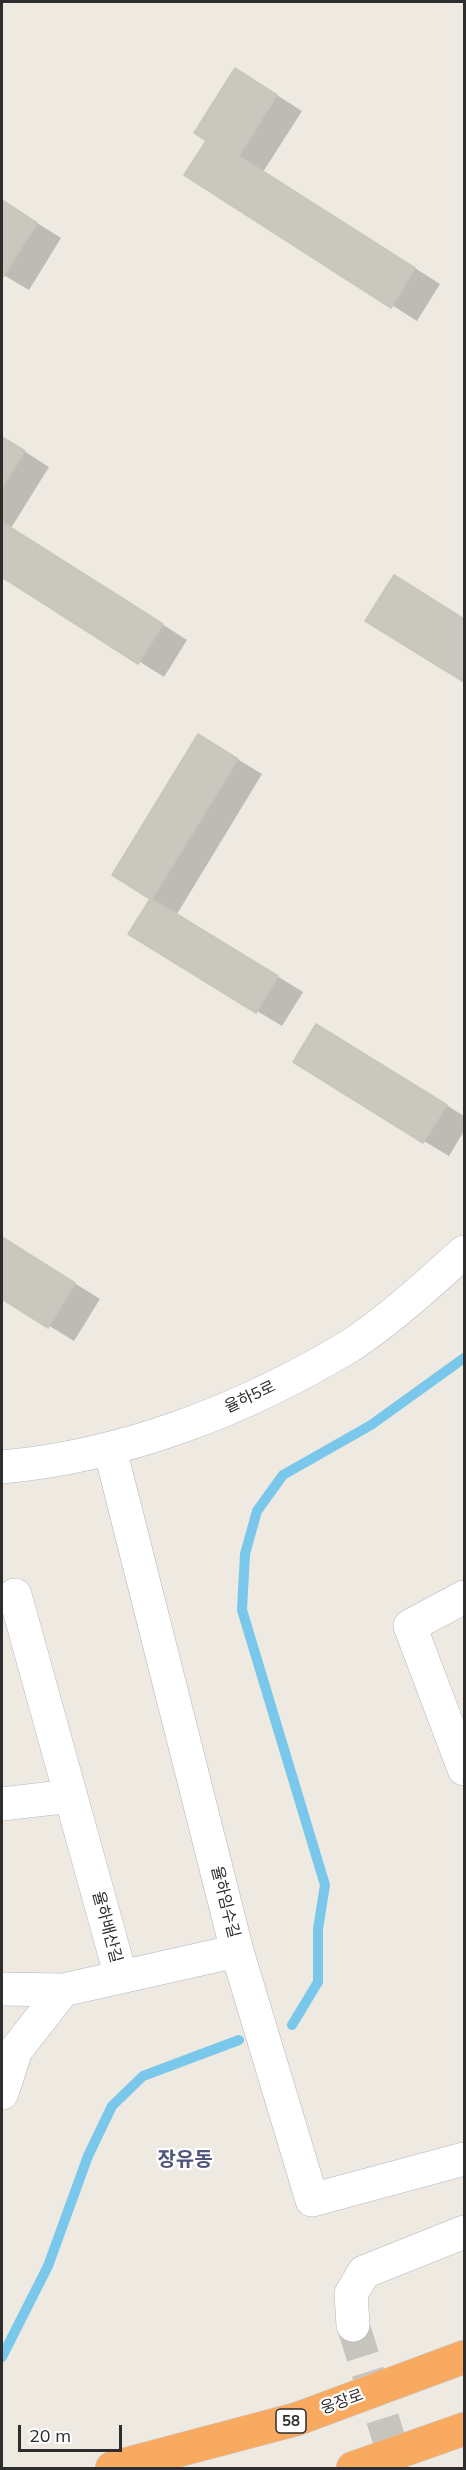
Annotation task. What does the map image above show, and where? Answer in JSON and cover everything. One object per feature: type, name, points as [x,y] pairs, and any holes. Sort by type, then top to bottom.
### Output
[{"type":"highway","name":"웅장로","points":[[112,2469],[297,2419],[465,2357]]},
{"type":"highway","points":[[352,2469],[465,2429]]},
{"type":"street","name":"율하5로","points":[[2,1467],[51,1463],[110,1449],[191,1425],[265,1391],[349,1346],[465,1252]]},
{"type":"street","name":"율하임수길","points":[[110,1449],[237,1951],[312,2200],[465,2159]]},
{"type":"street","points":[[465,1597],[410,1626],[465,1769]]},
{"type":"street","name":"율하배산길","points":[[2,1989],[63,1990],[121,1977],[70,1796],[12,1609]]},
{"type":"street","points":[[2,1804],[70,1796]]},
{"type":"street","points":[[121,1977],[237,1951]]},
{"type":"street","points":[[2,2093],[9,2037],[63,1990]]},
{"type":"street","points":[[353,2325],[351,2294],[364,2272],[465,2232]]},
{"type":"building","points":[[235,68],[277,95],[239,156],[415,268],[391,308],[184,175],[206,141],[194,133]]},
{"type":"building","points":[[2,200],[37,223],[3,277],[2,275]]},
{"type":"building","points":[[2,437],[25,451],[2,488]]},
{"type":"building","points":[[2,522],[163,624],[138,664],[2,577]]},
{"type":"building","points":[[394,575],[464,619],[464,682],[365,621]]},
{"type":"building","points":[[198,734],[238,759],[152,899],[278,976],[256,1013],[128,934],[150,899],[112,875]]},
{"type":"building","points":[[316,1024],[447,1105],[423,1143],[293,1062]]},
{"type":"building","points":[[2,1237],[75,1283],[48,1328],[2,1299]]},
{"type":"waterway","points":[[292,2025],[318,1982],[318,1929],[325,1885],[242,1610],[245,1554],[257,1511],[283,1475],[371,1425],[464,1358]]},
{"type":"waterway","points":[[2,2357],[48,2266],[88,2156],[112,2106],[143,2076],[239,2040]]},
{"type":"tunnel","points":[[353,2325],[398,2468]]},
{"type":"district","name":"장유동","points":[[185,2160]]}]
